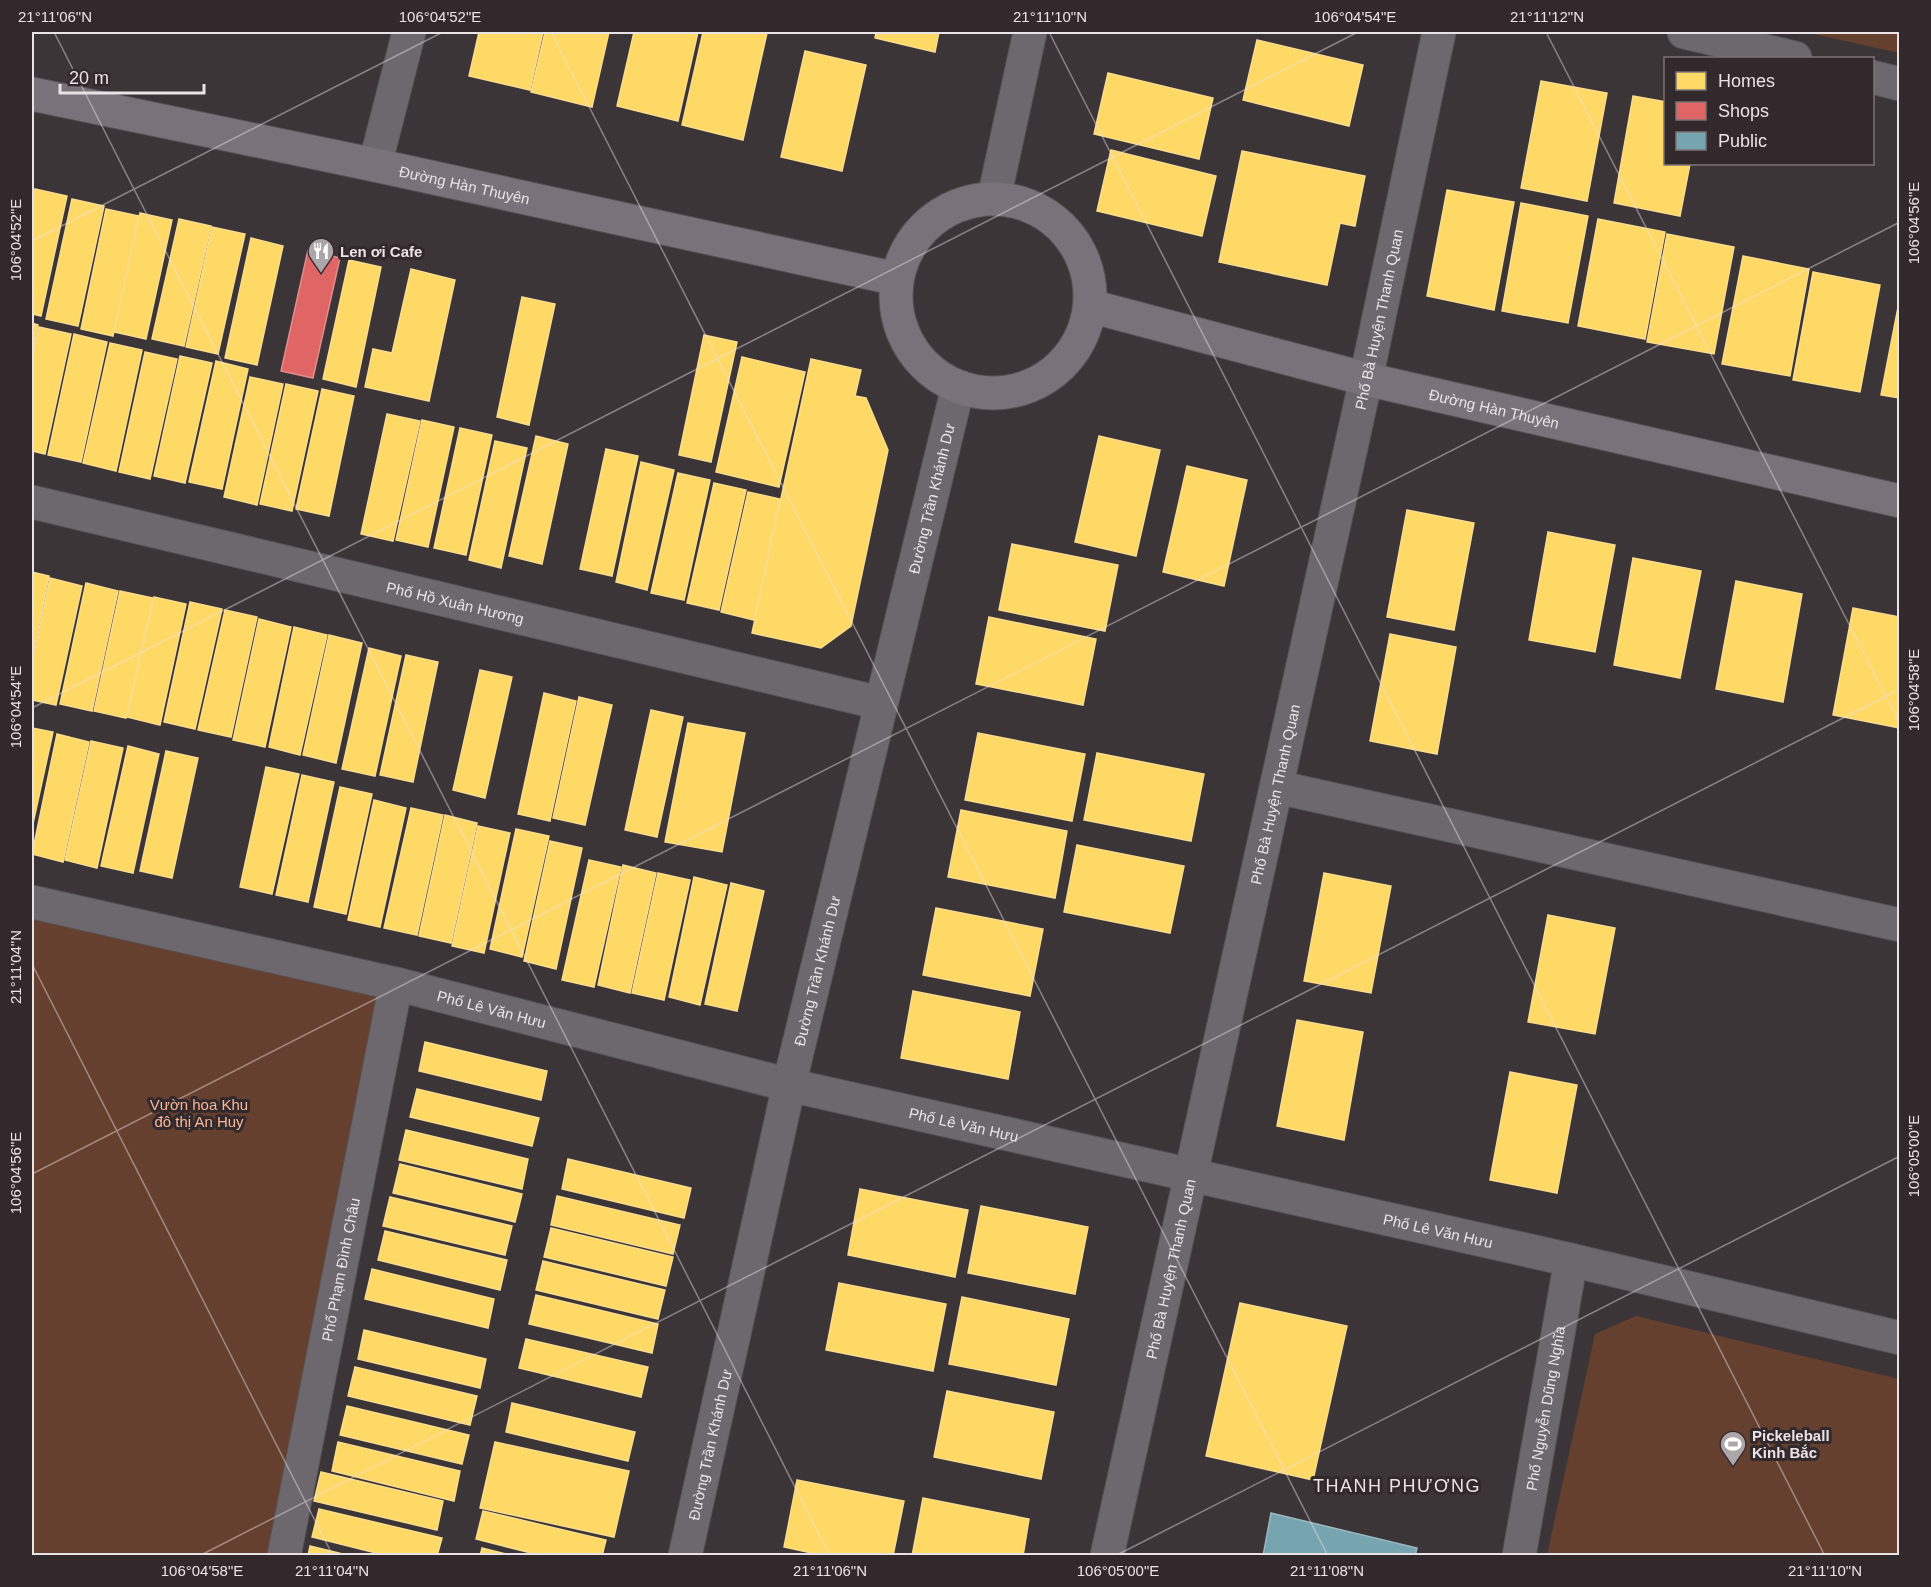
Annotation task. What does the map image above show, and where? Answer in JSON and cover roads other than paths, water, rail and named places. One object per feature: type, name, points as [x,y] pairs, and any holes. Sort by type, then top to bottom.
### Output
[{"type":"street","points":[[375,165],[409,32]]},
{"type":"street","points":[[994,198],[1030,32]]},
{"type":"street","name":"Phố Bà Huyện Thanh Quan","points":[[1107,1556],[1366,379],[1439,32]]},
{"type":"street","points":[[1684,32],[1792,57]]},
{"type":"street","points":[[1874,78],[1899,84]]},
{"type":"street","name":"Đường Hàn Thuyên","points":[[32,94],[375,165],[897,279]]},
{"type":"street","points":[[994,198],[1024,204],[1061,226],[1084,263],[1090,284],[1087,321],[1075,349],[1053,373],[1041,381],[1027,388],[996,394],[958,387],[925,365],[907,340],[897,310],[897,279],[910,245],[929,223],[954,207],[974,200],[994,198]]},
{"type":"street","name":"Đường Hàn Thuyên","points":[[1090,306],[1366,379],[1899,501]]},
{"type":"street","name":"Đường Trần Khánh Dư","points":[[685,1556],[789,1084],[958,387]]},
{"type":"street","name":"Phố Hồ Xuân Hương","points":[[32,502],[880,703]]},
{"type":"street","points":[[1277,787],[1899,925]]},
{"type":"street","name":"Phố Lê Văn Hưu","points":[[32,902],[396,984],[789,1084],[1571,1260],[1899,1338]]},
{"type":"street","name":"Phố Phạm Đình Châu","points":[[284,1556],[396,984]]},
{"type":"street","name":"Phố Nguyễn Dũng Nghĩa","points":[[1519,1556],[1571,1260]]},
{"type":"place","name":"Len ơi Cafe","points":[[321,274]]},
{"type":"place","name":"Pickeleball Kinh Bắc","points":[[1733,1467]]},
{"type":"district","name":"THANH PHƯƠNG","points":[[1397,1486]]},
{"type":"park label","name":"Vườn hoa Khu đô thị An Huy","points":[[199,1112]]}]
